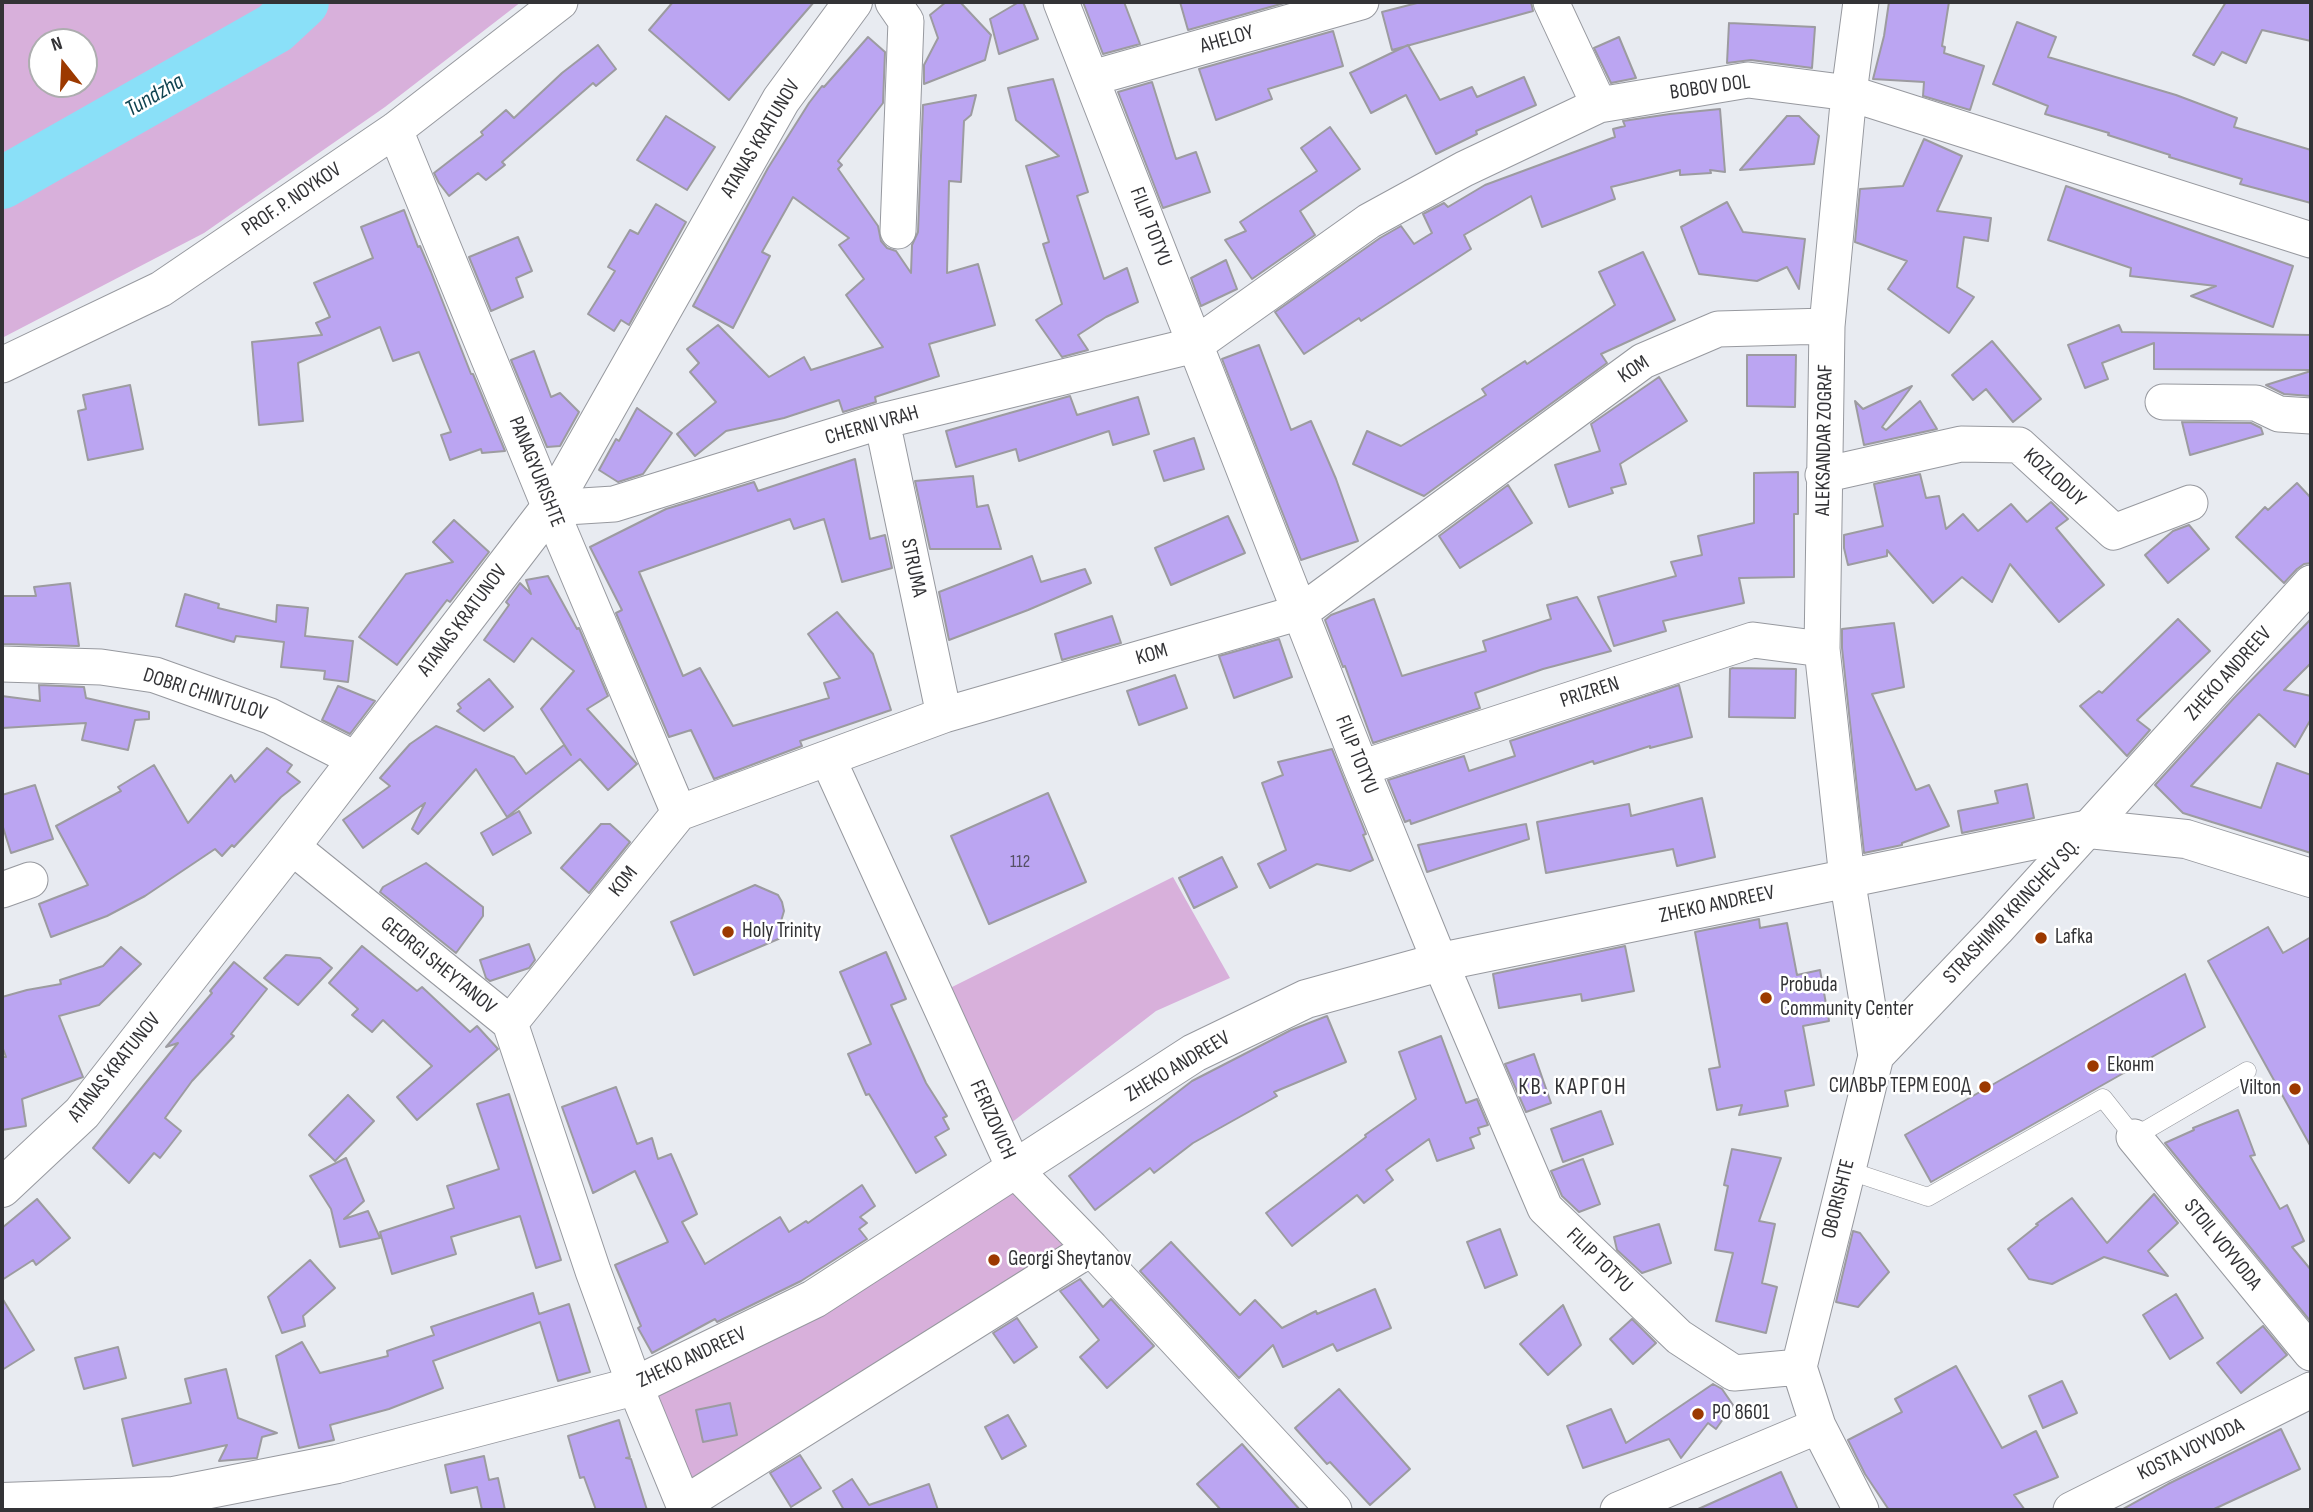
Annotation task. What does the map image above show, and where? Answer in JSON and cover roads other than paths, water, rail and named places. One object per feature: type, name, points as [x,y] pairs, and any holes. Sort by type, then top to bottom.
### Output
[{"type":"street","name":"PROF. P. NOYKOV","points":[[2,365],[161,289],[395,130],[560,2]]},
{"type":"street","name":"ATANAS KRATUNOV","points":[[2,1188],[82,1113],[550,508],[781,100],[853,2]]},
{"type":"street","points":[[893,2],[906,21],[898,231]]},
{"type":"street","name":"FILIP TOTYU","points":[[1061,2],[1361,768],[1545,1208],[1679,1337],[1734,1373],[1799,1367]]},
{"type":"street","name":"AHELOY","points":[[1092,78],[1361,2]]},
{"type":"street","points":[[1551,2],[1600,105]]},
{"type":"street","name":"ALEKSANDAR ZOGRAF","points":[[1847,878],[1822,649],[1823,474],[1827,326],[1849,93],[1861,2]]},
{"type":"street","name":"BOBOV DOL","points":[[1195,345],[1369,221],[1464,169],[1600,105],[1748,80],[1849,93],[2311,240]]},
{"type":"street","name":"PANAGYURISHTE","points":[[395,130],[679,813]]},
{"type":"street","name":"KOM","points":[[510,1023],[679,813],[944,715],[1301,612],[1643,361],[1717,330],[1827,326]]},
{"type":"street","name":"CHERNI VRAH","points":[[550,508],[614,505],[882,421],[1195,345]]},
{"type":"street","points":[[2163,402],[2256,403],[2279,414],[2311,416]]},
{"type":"street","name":"STRUMA","points":[[882,421],[944,715]]},
{"type":"street","name":"KOZLODUY","points":[[1823,474],[1961,444],[2019,445],[2114,532],[2190,503]]},
{"type":"street","name":"ZHEKO ANDREEV","points":[[2,1502],[176,1503],[635,1386],[814,1299],[1207,1047],[1306,999],[1440,962],[2089,829],[2311,583]]},
{"type":"street","name":"PRIZREN","points":[[1361,768],[1753,640],[1822,649]]},
{"type":"street","name":"DOBRI CHINTULOV","points":[[2,664],[102,667],[155,675],[270,716],[357,760]]},
{"type":"street","name":"FERIZOVICH","points":[[828,759],[1015,1170],[1334,1510]]},
{"type":"street","points":[[2089,829],[2186,839],[2311,878]]},
{"type":"street","name":"STRASHIMIR KRINCHEV SQ.","points":[[1876,1056],[2089,829]]},
{"type":"street","name":"GEORGI SHEYTANOV","points":[[291,846],[510,1023],[593,1271],[635,1386],[685,1507]]},
{"type":"street","name":"OBORISHTE","points":[[1799,1367],[1876,1056],[1847,878]]},
{"type":"street","name":"STOIL VOYVODA","points":[[2134,1137],[2311,1353]]},
{"type":"street","points":[[685,1507],[1091,1248]]},
{"type":"street","points":[[1799,1367],[1818,1426],[1861,1510]]},
{"type":"street","name":"KOSTA VOYVODA","points":[[2071,1510],[2311,1391]]},
{"type":"street","points":[[1618,1510],[1818,1426]]},
{"type":"lane","points":[[1847,1170],[1928,1197],[2104,1098],[2134,1137],[2247,1070]]},
{"type":"waterway","name":"Tundzha","points":[[2,183],[275,28],[303,2]]},
{"type":"place","name":"Holy Trinity","points":[[728,932]]},
{"type":"place","name":"Lafka","points":[[2041,938]]},
{"type":"place","name":"Probuda Community Center","points":[[1766,998]]},
{"type":"place","name":"Еконт","points":[[2093,1066]]},
{"type":"place","name":"СИЛВЪР ТЕРМ ЕООД","points":[[1985,1087]]},
{"type":"place","name":"Vilton","points":[[2295,1089]]},
{"type":"place","name":"Georgi Sheytanov","points":[[994,1260]]},
{"type":"place","name":"PO 8601","points":[[1698,1414]]},
{"type":"district","name":"КВ. КАРГОН","points":[[1573,1088]]}]
